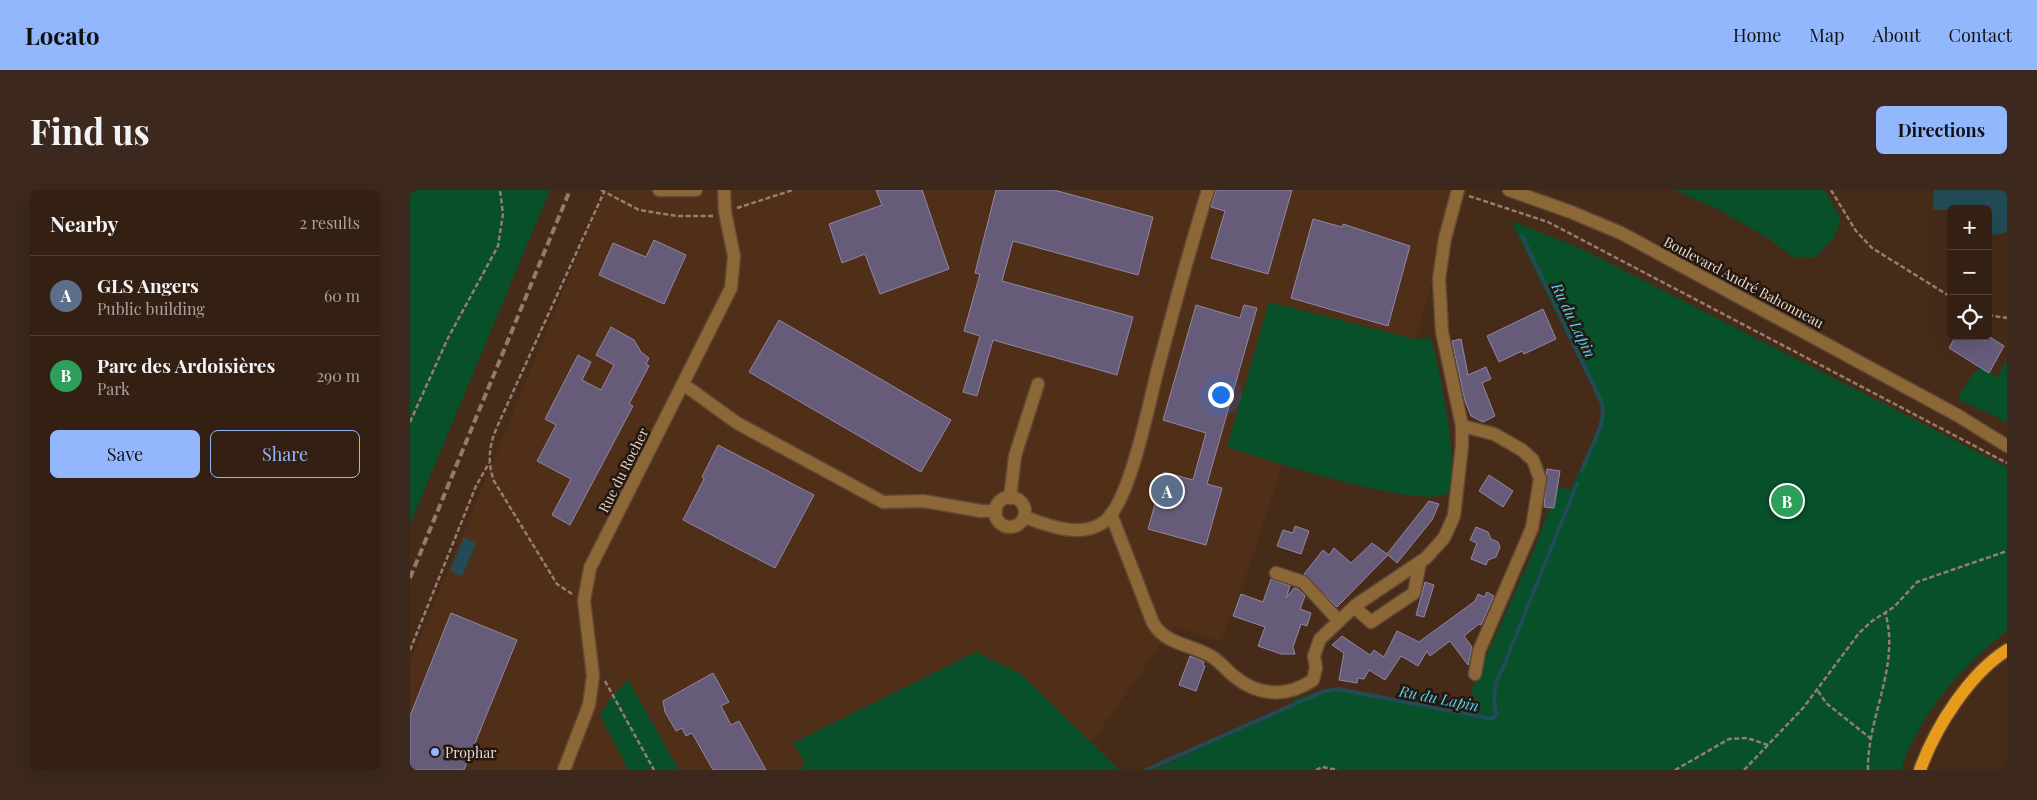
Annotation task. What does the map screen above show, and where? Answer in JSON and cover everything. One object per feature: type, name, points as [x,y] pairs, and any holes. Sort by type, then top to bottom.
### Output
[{"type":"main road","points":[[1920,770],[1936,735],[1951,710],[1979,676],[2007,650]]},
{"type":"street","points":[[659,190],[696,190]]},
{"type":"street","name":"Rue du Rocher","points":[[564,770],[589,704],[592,676],[584,601],[590,568],[731,288],[734,256],[725,212],[724,190]]},
{"type":"street","points":[[1025,517],[1069,531],[1093,527],[1111,514],[1124,491],[1143,429],[1182,274],[1208,190]]},
{"type":"street","name":"Boulevard André Bahonneau","points":[[1509,190],[1571,212],[1621,233],[1957,415],[2007,446]]},
{"type":"street","points":[[1111,514],[1154,623],[1165,638],[1206,653],[1244,683],[1264,692],[1290,692],[1313,680],[1316,668],[1314,656],[1320,639],[1354,607],[1420,562],[1444,538],[1454,516],[1462,446],[1462,426],[1442,332],[1439,299],[1442,251],[1458,191]]},
{"type":"street","points":[[683,384],[737,423],[883,502],[924,501],[996,511]]},
{"type":"street","points":[[1010,498],[1015,456],[1038,384]]},
{"type":"street","name":"Boulevard André Bahonneau","points":[[1957,415],[2007,438]]},
{"type":"street","points":[[1462,426],[1494,434],[1522,450],[1533,460],[1540,479],[1532,528],[1479,651],[1475,674]]},
{"type":"street","points":[[1010,498],[1023,504],[1025,517],[1019,524],[1008,526],[998,520],[996,511],[1000,500],[1010,498]]},
{"type":"street","points":[[1354,607],[1371,622],[1407,598],[1414,592],[1420,562]]},
{"type":"street","points":[[1276,573],[1303,582],[1339,621]]},
{"type":"path","points":[[410,422],[448,338],[498,246],[503,214],[500,190]]},
{"type":"path","points":[[584,601],[557,584],[494,481],[489,463],[492,438],[602,191],[639,210],[710,218],[793,190]]},
{"type":"path","points":[[1831,190],[1856,231],[1872,248],[1948,295]]},
{"type":"path","points":[[1458,191],[1548,222],[2007,462]]},
{"type":"path","points":[[1992,316],[2007,318]]},
{"type":"path","points":[[410,650],[476,486],[489,463]]},
{"type":"path","points":[[1744,770],[1818,691],[1859,633],[1894,607],[1909,589],[1924,578],[2007,551]]},
{"type":"path","points":[[1868,770],[1870,738],[1883,696],[1891,638],[1885,612]]},
{"type":"path","points":[[592,676],[604,680],[654,770]]},
{"type":"path","points":[[1818,691],[1826,703],[1870,738]]},
{"type":"path","points":[[1676,770],[1729,739],[1747,738],[1768,745]]},
{"type":"path","points":[[1316,770],[1322,768],[1338,770]]},
{"type":"shaded area","points":[[605,190],[1460,190],[1415,339],[1269,302],[1227,447],[1282,465],[1252,559],[1221,642],[1174,626],[1092,742],[1021,674],[793,743],[805,763],[800,770],[679,770],[628,680],[629,770],[410,770],[410,662]]},
{"type":"green space","points":[[410,190],[550,190],[410,524]]},
{"type":"green space","points":[[1675,190],[1825,190],[1841,220],[1833,239],[1815,258],[1792,257],[1768,238],[1721,211]]},
{"type":"green space","points":[[1511,221],[1580,248],[2007,467],[2007,631],[1974,659],[1930,711],[1909,750],[1901,770],[1153,770],[1283,711],[1296,699],[1326,689],[1346,690],[1456,711],[1472,710],[1475,698],[1471,691],[1536,545],[1557,488],[1571,489],[1603,417],[1601,407],[1589,380]]},
{"type":"green space","points":[[1269,302],[1415,339],[1431,338],[1439,370],[1451,442],[1452,481],[1448,492],[1434,497],[1378,490],[1305,471],[1227,447]]},
{"type":"green space","points":[[2007,360],[2007,422],[1957,399],[1974,372],[1981,368],[1997,377]]},
{"type":"green space","points":[[976,652],[1021,674],[1119,770],[800,770],[805,763],[793,743]]},
{"type":"green space","points":[[628,680],[679,770],[628,770],[600,715],[613,695]]},
{"type":"water","points":[[1934,190],[2007,190],[2007,232],[1995,235],[1992,233],[1992,205],[1947,205],[1947,210],[1933,210]]},
{"type":"water","points":[[464,537],[476,543],[462,576],[450,571]]},
{"type":"building","points":[[876,190],[922,190],[949,269],[880,294],[865,254],[842,263],[829,224],[882,205]]},
{"type":"building","points":[[996,190],[1054,190],[1153,217],[1138,275],[1013,241],[1002,281],[1133,317],[1117,375],[993,340],[977,396],[963,392],[980,336],[964,331],[980,274],[975,273]]},
{"type":"building","points":[[1216,190],[1292,190],[1268,274],[1211,258],[1225,211],[1211,207]]},
{"type":"building","points":[[1313,219],[1342,227],[1343,224],[1410,246],[1388,326],[1291,298]]},
{"type":"building","points":[[654,240],[686,255],[664,304],[599,275],[613,243],[646,257]]},
{"type":"building","points":[[1196,305],[1240,318],[1244,305],[1257,308],[1207,484],[1222,488],[1206,545],[1148,529],[1164,472],[1193,480],[1206,433],[1163,420]]},
{"type":"building","points":[[1543,309],[1556,339],[1524,354],[1522,351],[1499,362],[1487,336]]},
{"type":"building","points":[[779,320],[951,420],[921,472],[749,372]]},
{"type":"building","points":[[611,327],[634,340],[641,352],[649,358],[646,364],[649,366],[629,404],[633,406],[570,525],[552,515],[571,479],[537,461],[556,425],[545,419],[578,355],[591,362],[582,380],[601,390],[614,365],[596,355]]},
{"type":"building","points":[[1992,338],[2004,346],[1989,373],[1949,348],[1954,340],[1985,341]]},
{"type":"building","points":[[1461,339],[1468,375],[1486,367],[1491,379],[1482,383],[1495,416],[1483,422],[1471,416],[1465,401],[1452,341]]},
{"type":"building","points":[[718,445],[814,495],[775,568],[683,520],[704,479],[702,477]]},
{"type":"building","points":[[1547,469],[1560,471],[1554,508],[1544,507]]},
{"type":"building","points":[[1489,475],[1513,491],[1503,507],[1479,491]]},
{"type":"building","points":[[1429,501],[1439,504],[1432,520],[1397,563],[1388,555],[1337,607],[1304,574],[1323,550],[1329,555],[1334,548],[1351,563],[1372,543],[1387,554]]},
{"type":"building","points":[[1295,526],[1309,531],[1301,554],[1277,546],[1283,530],[1293,533]]},
{"type":"building","points":[[1476,527],[1488,532],[1491,539],[1498,542],[1500,547],[1496,557],[1488,560],[1486,565],[1471,559],[1477,543],[1470,540]]},
{"type":"building","points":[[1271,579],[1290,586],[1286,598],[1294,588],[1298,589],[1305,596],[1300,609],[1311,613],[1307,626],[1301,624],[1293,647],[1295,654],[1281,654],[1258,646],[1265,627],[1233,616],[1241,594],[1263,602]]},
{"type":"building","points":[[1425,582],[1434,585],[1424,617],[1416,615]]},
{"type":"building","points":[[1487,592],[1494,596],[1481,625],[1479,624],[1464,636],[1472,647],[1468,665],[1450,641],[1430,656],[1427,651],[1418,666],[1401,656],[1385,680],[1369,670],[1364,679],[1358,678],[1357,683],[1339,680],[1344,653],[1332,645],[1342,636],[1370,655],[1374,650],[1384,657],[1397,631],[1419,642],[1475,601],[1478,594],[1484,597]]},
{"type":"building","points":[[451,613],[517,640],[464,770],[410,770],[410,716]]},
{"type":"building","points":[[1190,656],[1204,662],[1203,665],[1205,666],[1196,691],[1179,685]]},
{"type":"building","points":[[713,673],[729,702],[721,706],[731,725],[739,721],[766,770],[713,770],[692,733],[686,736],[682,728],[676,731],[665,712],[663,701]]},
{"type":"waterway","name":"Ru du Lapin","points":[[1522,236],[1602,403],[1603,411],[1600,428],[1582,470]]},
{"type":"waterway","name":"Ru du Lapin","points":[[1146,770],[1322,692],[1338,689],[1492,719],[1496,715],[1495,686],[1577,484]]},
{"type":"railway","points":[[410,578],[570,190]]},
{"type":"place","name":"GLS Angers","points":[[1167,491]]},
{"type":"place","name":"Parc des Ardoisières","points":[[1787,501]]},
{"type":"place","name":"Prophar","points":[[435,752]]}]
